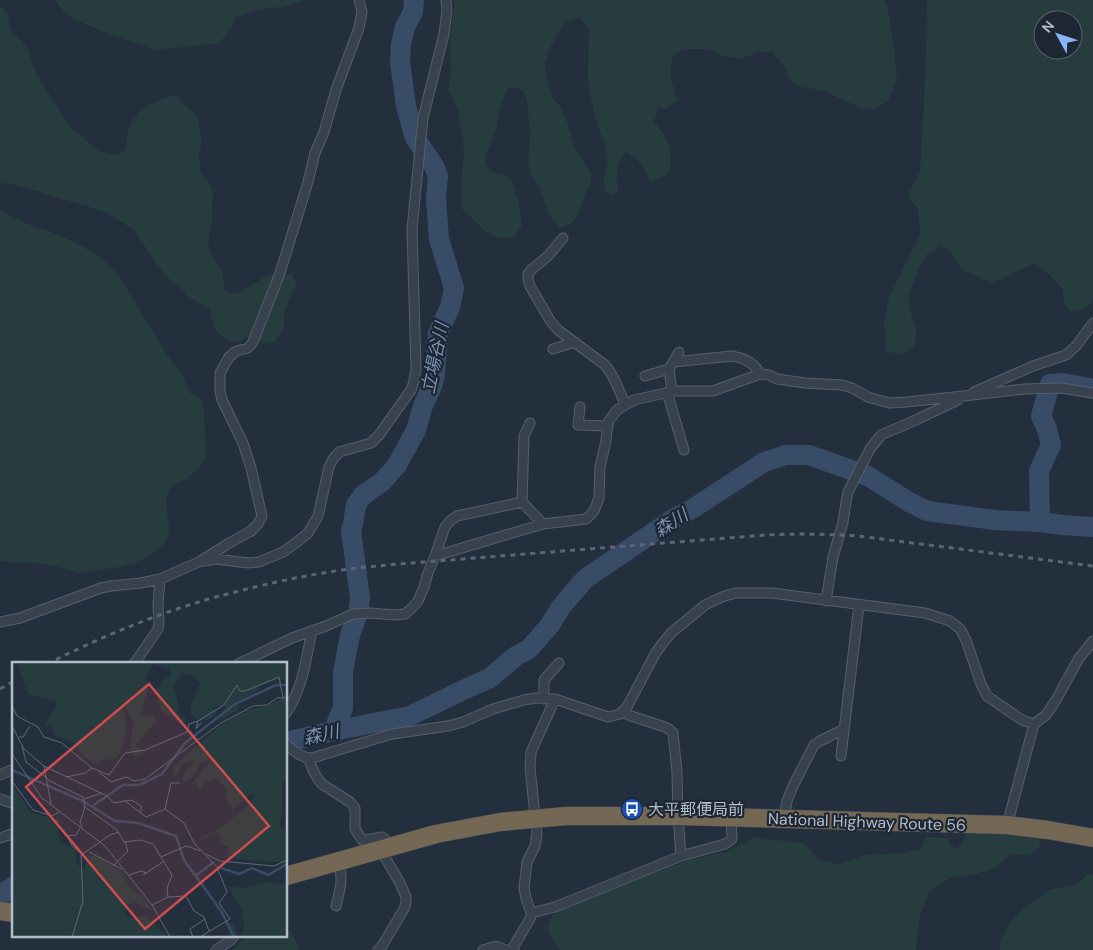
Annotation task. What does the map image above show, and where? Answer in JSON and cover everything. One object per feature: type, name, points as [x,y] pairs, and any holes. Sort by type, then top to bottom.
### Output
[{"type":"highway","name":"National Highway Route 56","points":[[288,875],[436,834],[500,822],[566,816],[678,816],[1007,825],[1093,838]]},
{"type":"street","points":[[0,622],[20,618],[110,586],[160,579],[198,562],[252,531],[258,524],[262,516],[251,468],[243,443],[222,400],[220,373],[229,357],[236,351],[248,348],[253,342],[280,273],[315,153],[326,127],[336,90],[359,28],[362,12],[360,0]]},
{"type":"street","points":[[198,562],[216,560],[248,563],[259,562],[282,552],[297,542],[308,533],[318,516],[333,459],[339,452],[372,443],[411,390],[416,368],[412,229],[423,118],[444,34],[447,10],[446,0]]},
{"type":"street","points":[[563,238],[548,256],[528,274],[530,286],[551,322],[558,330],[610,370],[624,404]]},
{"type":"street","points":[[826,601],[833,557],[843,522],[848,492],[870,448],[881,435],[1033,366],[1066,355],[1076,346],[1093,323]]},
{"type":"street","points":[[554,349],[575,342]]},
{"type":"street","points":[[679,352],[671,366],[670,392],[684,450]]},
{"type":"street","points":[[645,376],[671,366],[732,356],[749,361],[757,368],[760,374]]},
{"type":"street","points":[[435,556],[543,524],[586,519],[594,511],[599,498],[600,467],[608,422],[624,404],[634,400],[670,392],[713,390],[760,374],[805,384],[852,388],[868,397],[889,403],[1024,389],[1061,388],[1093,393]]},
{"type":"street","points":[[580,407],[578,425],[608,426]]},
{"type":"street","points":[[530,423],[524,436],[522,502],[543,524]]},
{"type":"street","points":[[242,662],[292,638],[352,614],[405,614],[418,601],[445,527],[450,521],[457,516],[522,502]]},
{"type":"street","points":[[135,662],[158,629],[160,579]]},
{"type":"street","points":[[288,746],[300,755],[312,758],[392,734],[448,726],[493,709],[536,698],[555,699],[608,717],[620,714],[627,708],[655,654],[672,633],[705,605],[722,596],[735,593],[772,593],[925,613],[950,621],[960,629],[966,640],[987,696],[1022,720],[1034,724]]},
{"type":"street","points":[[840,756],[859,605]]},
{"type":"street","points":[[288,710],[299,690],[312,631]]},
{"type":"street","points":[[1007,825],[1034,724],[1046,715],[1079,658],[1093,641]]},
{"type":"street","points":[[544,698],[544,680],[559,663]]},
{"type":"street","points":[[514,950],[514,946],[532,913],[524,888],[527,862],[535,846],[537,834],[530,768],[531,752],[555,699]]},
{"type":"street","points":[[623,712],[665,727],[673,733],[681,856]]},
{"type":"street","points":[[784,820],[793,786],[814,745],[844,729]]},
{"type":"street","points":[[308,758],[318,780],[350,802],[355,808],[355,829],[359,838],[365,840],[382,837],[385,839],[384,848],[406,901],[405,907],[382,949]]},
{"type":"street","points":[[0,775],[12,770]]},
{"type":"street","points":[[0,799],[12,803]]},
{"type":"street","points":[[532,913],[554,907],[681,856],[725,844],[732,839],[731,818]]},
{"type":"street","points":[[0,838],[12,833]]},
{"type":"street","points":[[336,906],[342,881],[338,861]]},
{"type":"street","points":[[216,950],[232,938]]},
{"type":"street","points":[[483,950],[496,946],[506,950]]},
{"type":"green space","points":[[55,0],[305,0],[283,7],[259,9],[236,17],[232,28],[219,43],[157,50],[83,23],[66,14]]},
{"type":"green space","points":[[454,0],[885,0],[888,9],[897,81],[888,101],[874,109],[861,108],[823,91],[798,86],[789,78],[784,66],[772,52],[759,52],[743,58],[723,56],[708,49],[683,49],[673,55],[670,74],[677,101],[665,109],[658,108],[654,122],[665,137],[669,147],[669,171],[665,176],[650,180],[637,159],[626,152],[618,166],[618,191],[612,195],[606,193],[603,182],[607,165],[606,147],[598,127],[590,94],[588,76],[589,28],[579,17],[565,22],[550,48],[545,63],[546,76],[552,97],[559,105],[575,147],[591,174],[591,184],[584,196],[579,213],[572,223],[560,228],[549,215],[539,186],[530,174],[527,101],[523,90],[510,87],[506,92],[500,109],[496,129],[485,158],[487,167],[495,173],[511,177],[519,205],[522,225],[514,238],[498,238],[485,231],[462,209],[461,183],[464,155],[462,131],[458,111],[448,89],[451,70],[450,36]]},
{"type":"green space","points":[[927,0],[1093,0],[1093,302],[1081,310],[1071,312],[1064,304],[1063,289],[1047,272],[1035,264],[992,283],[962,269],[950,252],[941,246],[927,254],[908,295],[916,329],[915,346],[901,354],[886,352],[884,325],[889,297],[920,234],[918,209],[909,198],[909,193],[920,171],[926,63]]},
{"type":"green space","points":[[0,7],[7,13],[11,30],[28,48],[35,72],[70,127],[99,151],[115,155],[126,150],[129,128],[138,113],[153,103],[174,95],[197,116],[202,140],[199,156],[201,173],[207,179],[213,192],[212,218],[208,243],[211,254],[222,272],[225,290],[230,294],[241,292],[266,276],[286,274],[292,275],[297,285],[284,314],[284,328],[274,342],[263,343],[247,337],[239,342],[229,341],[215,330],[210,310],[189,297],[163,273],[134,230],[107,213],[12,184],[0,183]]},
{"type":"green space","points":[[0,211],[24,223],[77,243],[102,259],[119,276],[183,377],[190,393],[201,398],[204,411],[206,456],[200,467],[188,478],[171,486],[166,497],[170,532],[161,548],[143,560],[119,567],[81,573],[47,564],[0,561]]},
{"type":"green space","points":[[1010,832],[1039,834],[1040,847],[1029,855],[1011,854],[995,868],[976,874],[949,878],[929,892],[920,916],[917,950],[560,950],[547,928],[562,899],[579,892],[607,890],[689,860],[725,852],[753,838],[803,843],[819,860],[838,864],[865,855],[906,853],[920,849],[927,837],[947,838],[951,846],[956,849],[963,843],[966,834]]},
{"type":"green space","points":[[1087,874],[1093,874],[1093,950],[1000,950],[1001,940],[1008,924],[1024,908],[1050,890],[1077,884]]},
{"type":"green space","points":[[288,929],[292,932],[300,950],[231,950],[246,938],[288,938]]},
{"type":"waterway","name":"立場谷川","points":[[333,731],[343,708],[343,672],[360,598],[351,530],[356,505],[363,495],[382,482],[397,465],[416,430],[423,406],[432,386],[435,374],[438,333],[450,307],[454,288],[439,239],[436,198],[438,176],[434,166],[415,138],[406,106],[400,62],[401,44],[405,27],[413,12],[414,0]]},
{"type":"waterway","points":[[1040,522],[1039,471],[1051,445],[1041,416],[1050,384],[1063,383],[1093,389]]},
{"type":"waterway","name":"森川","points":[[288,742],[410,716],[490,678],[516,656],[529,649],[585,579],[673,519],[692,509],[764,462],[786,455],[809,455],[868,476],[927,511],[995,520],[1093,527]]},
{"type":"waterway","name":"森川","points":[[0,895],[12,887]]},
{"type":"railway","points":[[51,662],[130,626],[194,603],[294,578],[370,567],[779,534],[858,536],[1093,566]]},
{"type":"railway","points":[[0,689],[12,682]]},
{"type":"place","name":"大平郵便局前","points":[[632,809]]}]
